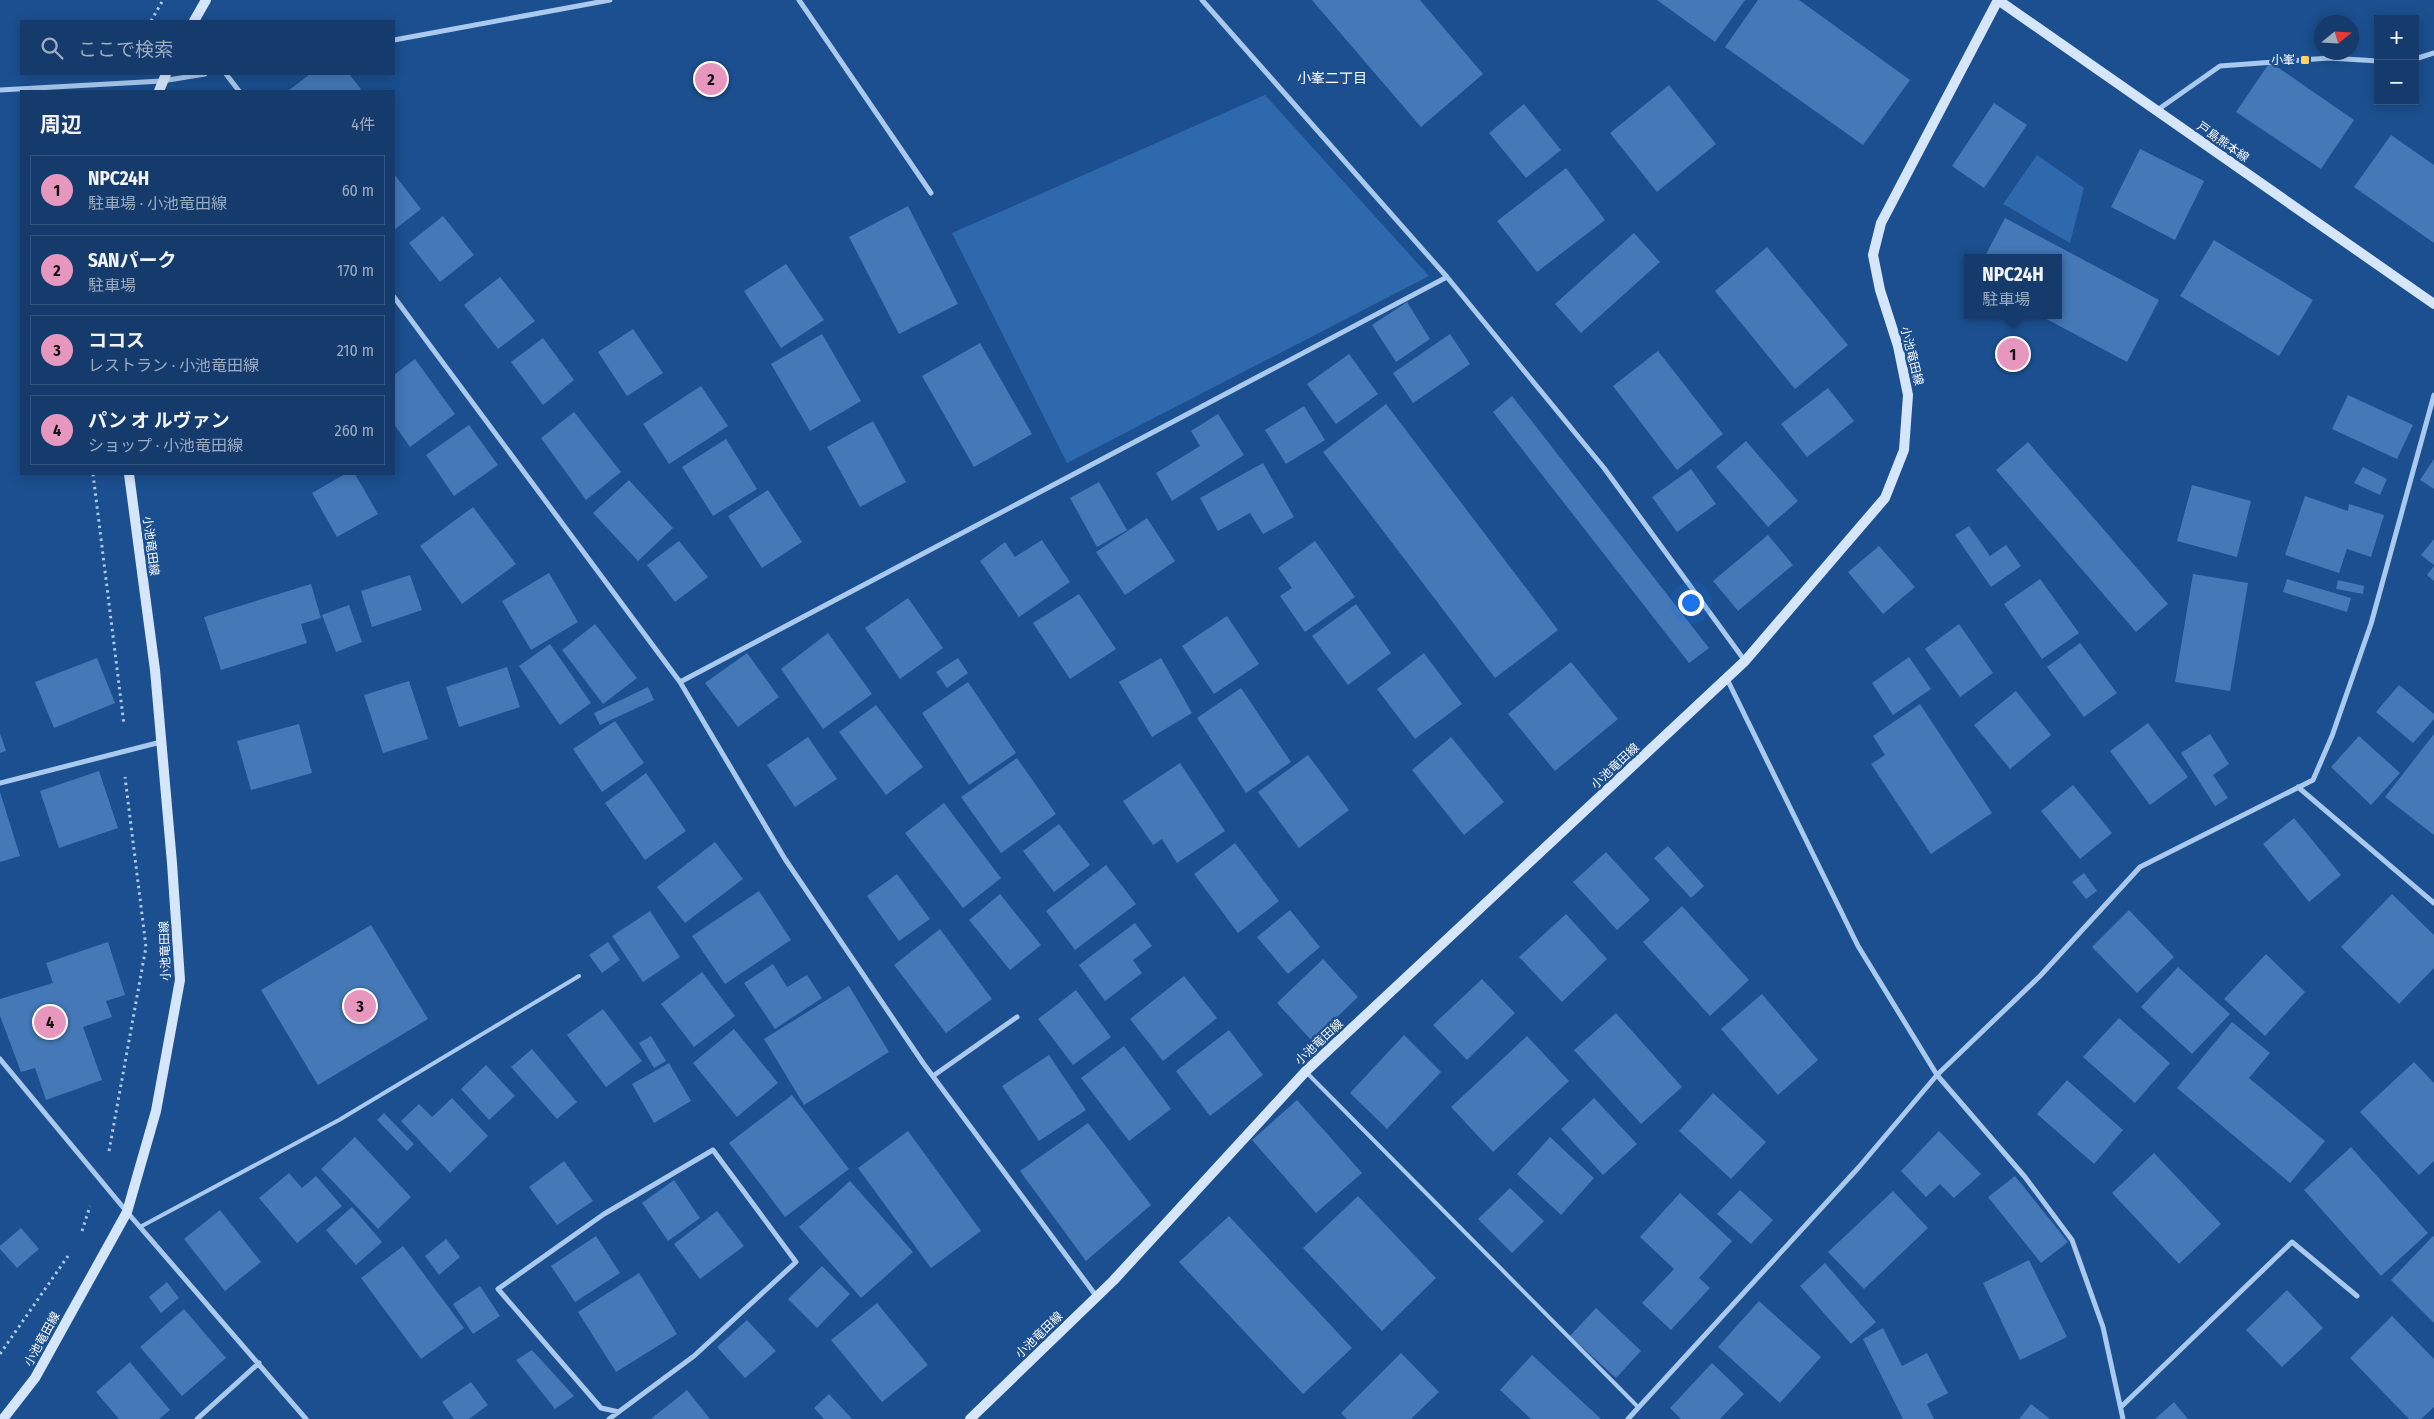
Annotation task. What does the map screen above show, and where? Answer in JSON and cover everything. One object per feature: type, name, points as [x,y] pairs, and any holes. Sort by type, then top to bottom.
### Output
[{"type":"main road","points":[[195,20],[206,0]]},
{"type":"main road","name":"戸島熊本線","points":[[1998,0],[2434,304]]},
{"type":"main road","name":"小池竜田線","points":[[970,1419],[1097,1297],[1306,1071],[1745,661],[1885,498],[1904,450],[1908,395],[1898,346],[1880,290],[1873,255],[1881,223],[1998,0]]},
{"type":"main road","points":[[159,90],[164,77]]},
{"type":"main road","name":"小池竜田線","points":[[2,1419],[35,1378],[127,1212],[156,1111],[180,980],[155,670],[129,475]]},
{"type":"street","points":[[395,40],[610,0]]},
{"type":"street","points":[[799,0],[931,193]]},
{"type":"street","points":[[1202,0],[1447,277],[1604,468],[1745,661]]},
{"type":"street","points":[[2419,59],[2434,53]]},
{"type":"street","points":[[2156,111],[2220,66],[2329,58],[2374,61]]},
{"type":"street","points":[[0,90],[191,75]]},
{"type":"street","points":[[227,75],[238,90]]},
{"type":"street","points":[[680,682],[1447,277]]},
{"type":"street","points":[[395,298],[680,682],[785,858],[932,1076],[1097,1297]]},
{"type":"street","points":[[1628,1419],[1859,1167],[1937,1075],[2040,976],[2140,867],[2314,780],[2332,736],[2365,643],[2434,395]]},
{"type":"street","points":[[1727,679],[1858,946],[1937,1075],[2025,1177],[2072,1240],[2103,1327],[2122,1406],[2123,1419]]},
{"type":"street","points":[[0,783],[161,742]]},
{"type":"street","points":[[2298,787],[2434,903]]},
{"type":"street","points":[[932,1076],[1017,1017]]},
{"type":"street","points":[[0,1059],[127,1212],[306,1419]]},
{"type":"street","points":[[609,1419],[619,1412],[694,1356],[796,1262],[713,1150],[604,1214],[498,1289],[601,1408],[619,1412]]},
{"type":"street","points":[[2122,1406],[2292,1242],[2357,1296]]},
{"type":"street","points":[[197,1419],[260,1364]]},
{"type":"lane","points":[[140,1227],[339,1120],[579,976]]},
{"type":"lane","points":[[1306,1071],[1638,1407]]},
{"type":"path","points":[[152,20],[163,0]]},
{"type":"path","points":[[81,1232],[110,1148],[146,947],[124,752],[124,714],[93,475]]},
{"type":"path","points":[[0,1354],[73,1249]]},
{"type":"shaded area","points":[[1265,95],[1429,276],[1067,463],[952,233]]},
{"type":"shaded area","points":[[2037,155],[2084,188],[2070,243],[2003,204]]},
{"type":"building","points":[[1312,0],[1420,0],[1483,74],[1421,127]]},
{"type":"building","points":[[1657,0],[1745,0],[1715,42]]},
{"type":"building","points":[[1758,0],[1799,0],[1910,80],[1863,145],[1725,47]]},
{"type":"building","points":[[2270,62],[2354,120],[2321,169],[2236,112]]},
{"type":"building","points":[[309,75],[350,75],[361,89],[360,90],[289,90]]},
{"type":"building","points":[[1669,85],[1716,144],[1657,192],[1610,133]]},
{"type":"building","points":[[1994,103],[2027,125],[1984,188],[1952,166]]},
{"type":"building","points":[[1524,104],[1561,150],[1526,178],[1489,133]]},
{"type":"building","points":[[2391,135],[2434,165],[2434,243],[2354,187]]},
{"type":"building","points":[[2140,149],[2204,181],[2175,240],[2111,207]]},
{"type":"building","points":[[1566,168],[1605,220],[1537,272],[1497,221]]},
{"type":"building","points":[[395,175],[421,209],[395,229]]},
{"type":"building","points":[[908,206],[958,304],[899,334],[849,237]]},
{"type":"building","points":[[443,216],[474,255],[440,282],[409,243]]},
{"type":"building","points":[[2005,218],[2159,300],[2127,362],[2046,319],[2062,319],[2062,254],[1986,254]]},
{"type":"building","points":[[1634,233],[1660,262],[1581,333],[1555,304]]},
{"type":"building","points":[[2214,240],[2313,300],[2279,356],[2180,296]]},
{"type":"building","points":[[1767,247],[1848,345],[1795,389],[1715,291]]},
{"type":"building","points":[[786,264],[824,320],[781,348],[744,291]]},
{"type":"building","points":[[500,277],[535,321],[498,349],[464,305]]},
{"type":"building","points":[[1407,302],[1430,339],[1396,362],[1372,325]]},
{"type":"building","points":[[633,329],[663,373],[627,396],[598,352]]},
{"type":"building","points":[[822,334],[861,401],[810,431],[771,364]]},
{"type":"building","points":[[1450,334],[1470,364],[1413,403],[1393,373]]},
{"type":"building","points":[[543,338],[574,380],[543,405],[511,362]]},
{"type":"building","points":[[980,343],[1032,434],[974,467],[922,376]]},
{"type":"building","points":[[1658,351],[1723,434],[1677,470],[1613,386]]},
{"type":"building","points":[[1349,354],[1378,394],[1336,424],[1307,384]]},
{"type":"building","points":[[415,359],[455,414],[410,447],[395,425],[395,374]]},
{"type":"building","points":[[701,386],[728,426],[669,464],[643,424]]},
{"type":"building","points":[[1828,388],[1854,421],[1807,457],[1781,424]]},
{"type":"building","points":[[2348,395],[2413,425],[2397,459],[2332,429]]},
{"type":"building","points":[[1512,396],[1709,648],[1689,663],[1493,412]]},
{"type":"building","points":[[1386,404],[1558,630],[1495,678],[1323,452]]},
{"type":"building","points":[[1304,406],[1325,440],[1286,464],[1265,430]]},
{"type":"building","points":[[574,412],[621,472],[586,500],[541,438]]},
{"type":"building","points":[[1218,414],[1244,455],[1172,501],[1156,473],[1200,446],[1191,431]]},
{"type":"building","points":[[873,421],[906,482],[860,507],[827,447]]},
{"type":"building","points":[[469,425],[498,465],[454,496],[426,455]]},
{"type":"building","points":[[726,439],[757,489],[713,516],[682,467]]},
{"type":"building","points":[[1746,441],[1798,501],[1768,527],[1716,467]]},
{"type":"building","points":[[2028,442],[2168,604],[2136,632],[1996,470]]},
{"type":"building","points":[[2434,459],[2434,489],[2420,480]]},
{"type":"building","points":[[1263,463],[1294,517],[1263,534],[1250,513],[1218,531],[1200,498]]},
{"type":"building","points":[[2363,467],[2387,479],[2380,495],[2354,483]]},
{"type":"building","points":[[1691,469],[1716,504],[1677,532],[1652,497]]},
{"type":"building","points":[[343,475],[356,475],[378,514],[337,537],[312,493]]},
{"type":"building","points":[[629,480],[673,528],[638,561],[593,513]]},
{"type":"building","points":[[1099,482],[1127,530],[1097,547],[1070,498]]},
{"type":"building","points":[[2192,485],[2251,501],[2237,557],[2177,541]]},
{"type":"building","points":[[768,490],[802,542],[762,568],[728,516]]},
{"type":"building","points":[[2305,496],[2348,511],[2349,504],[2384,515],[2371,557],[2347,549],[2339,573],[2285,555]]},
{"type":"building","points":[[473,507],[516,564],[462,604],[420,546]]},
{"type":"building","points":[[1147,518],[1175,561],[1125,595],[1096,552]]},
{"type":"building","points":[[1969,526],[1990,556],[2006,545],[2021,566],[1991,587],[1955,535]]},
{"type":"building","points":[[1768,535],[1793,565],[1738,611],[1713,581]]},
{"type":"building","points":[[2434,539],[2434,565],[2421,555]]},
{"type":"building","points":[[1042,540],[1070,582],[1019,617],[980,561],[1005,542],[1015,557]]},
{"type":"building","points":[[679,541],[708,577],[675,602],[647,565]]},
{"type":"building","points":[[1315,541],[1355,597],[1305,632],[1280,596],[1292,588],[1278,568]]},
{"type":"building","points":[[1879,546],[1915,587],[1883,614],[1848,572]]},
{"type":"building","points":[[2434,566],[2434,581],[2427,575]]},
{"type":"building","points":[[549,573],[578,622],[531,650],[502,601]]},
{"type":"building","points":[[2193,574],[2248,583],[2230,691],[2175,682]]},
{"type":"building","points":[[410,575],[422,610],[372,627],[361,591]]},
{"type":"building","points":[[2040,579],[2079,633],[2042,659],[2004,604]]},
{"type":"building","points":[[2287,579],[2351,598],[2347,612],[2283,592]]},
{"type":"building","points":[[2338,580],[2364,586],[2363,594],[2336,589]]},
{"type":"building","points":[[311,584],[321,618],[301,624],[307,643],[221,670],[204,617]]},
{"type":"building","points":[[1079,594],[1116,649],[1070,679],[1033,623]]},
{"type":"building","points":[[908,598],[943,648],[900,679],[865,628]]},
{"type":"building","points":[[1356,604],[1391,653],[1348,685],[1312,636]]},
{"type":"building","points":[[349,605],[362,642],[336,652],[322,615]]},
{"type":"building","points":[[1227,616],[1259,664],[1214,694],[1182,646]]},
{"type":"building","points":[[595,624],[637,678],[603,704],[562,650]]},
{"type":"building","points":[[1959,624],[1993,673],[1960,697],[1925,649]]},
{"type":"building","points":[[828,633],[872,694],[823,729],[781,669]]},
{"type":"building","points":[[2080,643],[2117,693],[2084,717],[2047,667]]},
{"type":"building","points":[[550,644],[591,703],[560,725],[519,666]]},
{"type":"building","points":[[747,653],[779,697],[738,727],[705,683]]},
{"type":"building","points":[[1424,653],[1462,704],[1415,739],[1377,689]]},
{"type":"building","points":[[1909,657],[1931,689],[1893,715],[1872,683]]},
{"type":"building","points":[[97,658],[115,703],[54,728],[35,682]]},
{"type":"building","points":[[958,658],[968,673],[947,688],[936,672]]},
{"type":"building","points":[[1161,658],[1192,713],[1152,737],[1119,682]]},
{"type":"building","points":[[1571,662],[1618,719],[1555,771],[1508,714]]},
{"type":"building","points":[[507,667],[520,707],[459,727],[446,687]]},
{"type":"building","points":[[409,681],[428,739],[383,753],[364,695]]},
{"type":"building","points":[[968,682],[1016,753],[969,785],[922,713]]},
{"type":"building","points":[[2399,685],[2434,714],[2434,719],[2413,743],[2376,712]]},
{"type":"building","points":[[648,687],[654,700],[600,725],[594,713]]},
{"type":"building","points":[[1241,688],[1291,762],[1246,793],[1197,718]]},
{"type":"building","points":[[2016,691],[2051,735],[2010,769],[1974,725]]},
{"type":"building","points":[[1920,704],[1992,813],[1931,854],[1871,764],[1885,755],[1873,736]]},
{"type":"building","points":[[876,705],[923,767],[886,795],[839,732]]},
{"type":"building","points":[[615,721],[644,763],[602,792],[573,749]]},
{"type":"building","points":[[2148,723],[2188,777],[2150,805],[2110,751]]},
{"type":"building","points":[[299,724],[312,773],[251,790],[237,741]]},
{"type":"building","points":[[0,733],[6,751],[0,753]]},
{"type":"building","points":[[2210,734],[2229,764],[2213,775],[2228,798],[2215,806],[2181,753]]},
{"type":"building","points":[[2434,734],[2434,835],[2385,797]]},
{"type":"building","points":[[2359,736],[2400,773],[2371,805],[2331,767]]},
{"type":"building","points":[[808,737],[837,779],[795,807],[767,765]]},
{"type":"building","points":[[1451,737],[1504,802],[1464,835],[1412,770]]},
{"type":"building","points":[[1308,755],[1349,810],[1299,848],[1258,792]]},
{"type":"building","points":[[1017,758],[1056,814],[1001,853],[961,797]]},
{"type":"building","points":[[1180,763],[1225,831],[1177,863],[1162,839],[1153,845],[1123,801]]},
{"type":"building","points":[[99,771],[118,828],[59,848],[40,791]]},
{"type":"building","points":[[646,773],[686,831],[645,860],[605,803]]},
{"type":"building","points":[[2073,785],[2112,833],[2080,859],[2041,811]]},
{"type":"building","points":[[0,792],[20,856],[0,862]]},
{"type":"building","points":[[944,803],[1001,878],[963,908],[905,833]]},
{"type":"building","points":[[2294,818],[2341,875],[2309,902],[2263,844]]},
{"type":"building","points":[[1059,824],[1090,865],[1054,892],[1023,851]]},
{"type":"building","points":[[715,842],[743,879],[685,923],[657,887]]},
{"type":"building","points":[[1235,843],[1279,901],[1238,933],[1194,874]]},
{"type":"building","points":[[1668,846],[1704,886],[1691,898],[1654,858]]},
{"type":"building","points":[[1606,852],[1650,900],[1617,930],[1573,882]]},
{"type":"building","points":[[1106,865],[1136,904],[1075,950],[1046,911]]},
{"type":"building","points":[[2084,873],[2097,891],[2086,899],[2072,882]]},
{"type":"building","points":[[897,874],[930,919],[899,941],[867,896]]},
{"type":"building","points":[[759,891],[791,940],[725,984],[692,936]]},
{"type":"building","points":[[1000,894],[1041,945],[1010,970],[969,920]]},
{"type":"building","points":[[2392,894],[2434,935],[2434,968],[2399,1004],[2341,947]]},
{"type":"building","points":[[1682,906],[1749,980],[1710,1016],[1643,942]]},
{"type":"building","points":[[1290,910],[1320,947],[1288,974],[1257,937]]},
{"type":"building","points":[[2129,910],[2174,957],[2137,993],[2092,947]]},
{"type":"building","points":[[650,911],[680,957],[643,982],[612,936]]},
{"type":"building","points":[[1566,914],[1607,959],[1562,1002],[1519,957]]},
{"type":"building","points":[[1135,923],[1152,946],[1133,960],[1142,973],[1105,1001],[1079,965]]},
{"type":"building","points":[[371,925],[428,1019],[318,1085],[261,990]]},
{"type":"building","points":[[940,929],[992,999],[946,1033],[894,965]]},
{"type":"building","points":[[108,942],[125,995],[106,1001],[112,1017],[83,1027],[102,1080],[46,1100],[35,1068],[21,1072],[0,1016],[0,999],[53,983],[46,963]]},
{"type":"building","points":[[608,942],[620,960],[602,973],[589,955]]},
{"type":"building","points":[[2266,954],[2305,992],[2265,1036],[2224,999]]},
{"type":"building","points":[[1323,959],[1358,997],[1312,1041],[1277,1003]]},
{"type":"building","points":[[773,964],[787,987],[807,975],[822,998],[775,1029],[744,983]]},
{"type":"building","points":[[2178,967],[2230,1014],[2192,1054],[2141,1007]]},
{"type":"building","points":[[702,972],[735,1016],[694,1047],[661,1004]]},
{"type":"building","points":[[1184,976],[1217,1018],[1163,1061],[1130,1019]]},
{"type":"building","points":[[1482,979],[1515,1013],[1467,1060],[1433,1025]]},
{"type":"building","points":[[849,986],[889,1052],[804,1105],[764,1039]]},
{"type":"building","points":[[1076,990],[1111,1037],[1073,1065],[1038,1019]]},
{"type":"building","points":[[1762,994],[1818,1060],[1778,1095],[1721,1029]]},
{"type":"building","points":[[603,1009],[642,1061],[606,1087],[567,1035]]},
{"type":"building","points":[[1616,1013],[1682,1087],[1641,1124],[1574,1050]]},
{"type":"building","points":[[2119,1018],[2170,1063],[2135,1103],[2083,1057]]},
{"type":"building","points":[[2232,1022],[2270,1053],[2249,1078],[2325,1141],[2290,1183],[2177,1088]]},
{"type":"building","points":[[734,1029],[778,1083],[737,1117],[693,1063]]},
{"type":"building","points":[[1229,1030],[1263,1075],[1210,1116],[1176,1071]]},
{"type":"building","points":[[1404,1035],[1441,1072],[1387,1129],[1350,1093]]},
{"type":"building","points":[[651,1036],[666,1061],[654,1068],[639,1043]]},
{"type":"building","points":[[1527,1036],[1569,1081],[1493,1152],[1451,1107]]},
{"type":"building","points":[[1124,1046],[1171,1109],[1129,1141],[1081,1078]]},
{"type":"building","points":[[532,1049],[577,1102],[557,1119],[511,1067]]},
{"type":"building","points":[[1049,1055],[1086,1110],[1039,1141],[1002,1086]]},
{"type":"building","points":[[2414,1062],[2434,1083],[2434,1161],[2419,1175],[2360,1112]]},
{"type":"building","points":[[669,1063],[691,1101],[654,1123],[632,1084]]},
{"type":"building","points":[[486,1065],[515,1096],[489,1120],[461,1089]]},
{"type":"building","points":[[2067,1080],[2123,1130],[2094,1164],[2037,1114]]},
{"type":"building","points":[[1713,1093],[1766,1142],[1731,1179],[1679,1131]]},
{"type":"building","points":[[792,1095],[849,1169],[785,1217],[729,1143]]},
{"type":"building","points":[[452,1098],[488,1136],[450,1173],[401,1121],[419,1104],[432,1117]]},
{"type":"building","points":[[1594,1098],[1637,1144],[1603,1175],[1561,1129]]},
{"type":"building","points":[[1297,1100],[1362,1173],[1316,1213],[1252,1140]]},
{"type":"building","points":[[384,1113],[414,1144],[407,1151],[377,1120]]},
{"type":"building","points":[[1088,1123],[1151,1205],[1086,1261],[1020,1171]]},
{"type":"building","points":[[908,1131],[981,1231],[931,1268],[858,1168]]},
{"type":"building","points":[[1939,1131],[1981,1174],[1954,1198],[1940,1184],[1926,1197],[1901,1171]]},
{"type":"building","points":[[355,1137],[411,1197],[378,1229],[321,1169]]},
{"type":"building","points":[[1550,1137],[1594,1178],[1561,1215],[1517,1174]]},
{"type":"building","points":[[2351,1147],[2428,1233],[2381,1276],[2304,1190]]},
{"type":"building","points":[[2154,1153],[2221,1224],[2179,1264],[2112,1193]]},
{"type":"building","points":[[564,1161],[593,1201],[557,1225],[529,1187]]},
{"type":"building","points":[[289,1173],[302,1188],[316,1176],[342,1206],[297,1243],[259,1198]]},
{"type":"building","points":[[2015,1176],[2068,1242],[2041,1263],[1988,1197]]},
{"type":"building","points":[[674,1180],[700,1218],[668,1241],[642,1203]]},
{"type":"building","points":[[850,1181],[913,1252],[861,1298],[799,1227]]},
{"type":"building","points":[[1510,1188],[1544,1221],[1512,1253],[1478,1219]]},
{"type":"building","points":[[1740,1190],[1773,1220],[1751,1244],[1717,1214]]},
{"type":"building","points":[[1893,1191],[1928,1228],[1864,1289],[1828,1252]]},
{"type":"building","points":[[1680,1193],[1732,1241],[1699,1278],[1710,1288],[1671,1330],[1642,1303],[1674,1269],[1640,1237]]},
{"type":"building","points":[[1358,1196],[1436,1278],[1382,1331],[1303,1248]]},
{"type":"building","points":[[352,1207],[382,1242],[356,1265],[326,1230]]},
{"type":"building","points":[[220,1210],[261,1262],[225,1291],[184,1239]]},
{"type":"building","points":[[717,1211],[744,1246],[700,1279],[674,1244]]},
{"type":"building","points":[[1229,1216],[1352,1348],[1303,1394],[1179,1262]]},
{"type":"building","points":[[21,1228],[39,1249],[17,1268],[0,1249],[0,1246]]},
{"type":"building","points":[[596,1236],[620,1273],[575,1302],[551,1266]]},
{"type":"building","points":[[2434,1237],[2434,1323],[2391,1280]]},
{"type":"building","points":[[446,1239],[460,1257],[439,1275],[425,1256]]},
{"type":"building","points":[[403,1246],[464,1328],[421,1359],[361,1278]]},
{"type":"building","points":[[2029,1260],[2067,1337],[2020,1360],[1983,1283]]},
{"type":"building","points":[[1825,1263],[1876,1322],[1851,1344],[1800,1286]]},
{"type":"building","points":[[822,1266],[850,1294],[817,1328],[788,1299]]},
{"type":"building","points":[[639,1273],[677,1334],[616,1372],[578,1312]]},
{"type":"building","points":[[167,1282],[179,1298],[161,1313],[149,1297]]},
{"type":"building","points":[[480,1286],[500,1316],[473,1334],[453,1304]]},
{"type":"building","points":[[2287,1290],[2323,1328],[2282,1367],[2246,1330]]},
{"type":"building","points":[[1759,1301],[1821,1357],[1780,1403],[1718,1347]]},
{"type":"building","points":[[877,1303],[928,1365],[882,1402],[831,1340]]},
{"type":"building","points":[[1596,1308],[1641,1351],[1616,1378],[1570,1336]]},
{"type":"building","points":[[184,1309],[226,1358],[182,1396],[140,1347]]},
{"type":"building","points":[[2392,1316],[2434,1359],[2434,1407],[2421,1419],[2409,1419],[2350,1358]]},
{"type":"building","points":[[747,1320],[776,1351],[745,1378],[717,1347]]},
{"type":"building","points":[[1883,1328],[1902,1366],[1927,1353],[1948,1393],[1927,1404],[1934,1419],[1903,1419],[1863,1339]]},
{"type":"building","points":[[532,1350],[574,1396],[555,1409],[516,1360]]},
{"type":"building","points":[[1401,1353],[1439,1392],[1411,1419],[1347,1419],[1341,1413]]},
{"type":"building","points":[[1532,1355],[1601,1419],[1531,1419],[1500,1390]]},
{"type":"building","points":[[130,1362],[170,1410],[159,1419],[119,1419],[96,1392]]},
{"type":"building","points":[[1712,1363],[1744,1394],[1720,1419],[1681,1419],[1670,1408]]},
{"type":"building","points":[[471,1382],[488,1405],[469,1419],[454,1419],[442,1402]]},
{"type":"building","points":[[687,1390],[710,1419],[651,1419]]},
{"type":"building","points":[[829,1394],[852,1419],[824,1419],[814,1408]]},
{"type":"building","points":[[2174,1402],[2188,1419],[2155,1419]]},
{"type":"building","points":[[2031,1404],[2050,1419],[2019,1419]]},
{"type":"place","name":"小峯","points":[[2305,60]]},
{"type":"place","name":"SANパーク","points":[[711,79]]},
{"type":"place","name":"NPC24H","points":[[2013,354]]},
{"type":"place","name":"ココス","points":[[360,1006]]},
{"type":"place","name":"パン オ ルヴァン","points":[[50,1022]]},
{"type":"district","name":"小峯二丁目","points":[[1332,78]]}]
